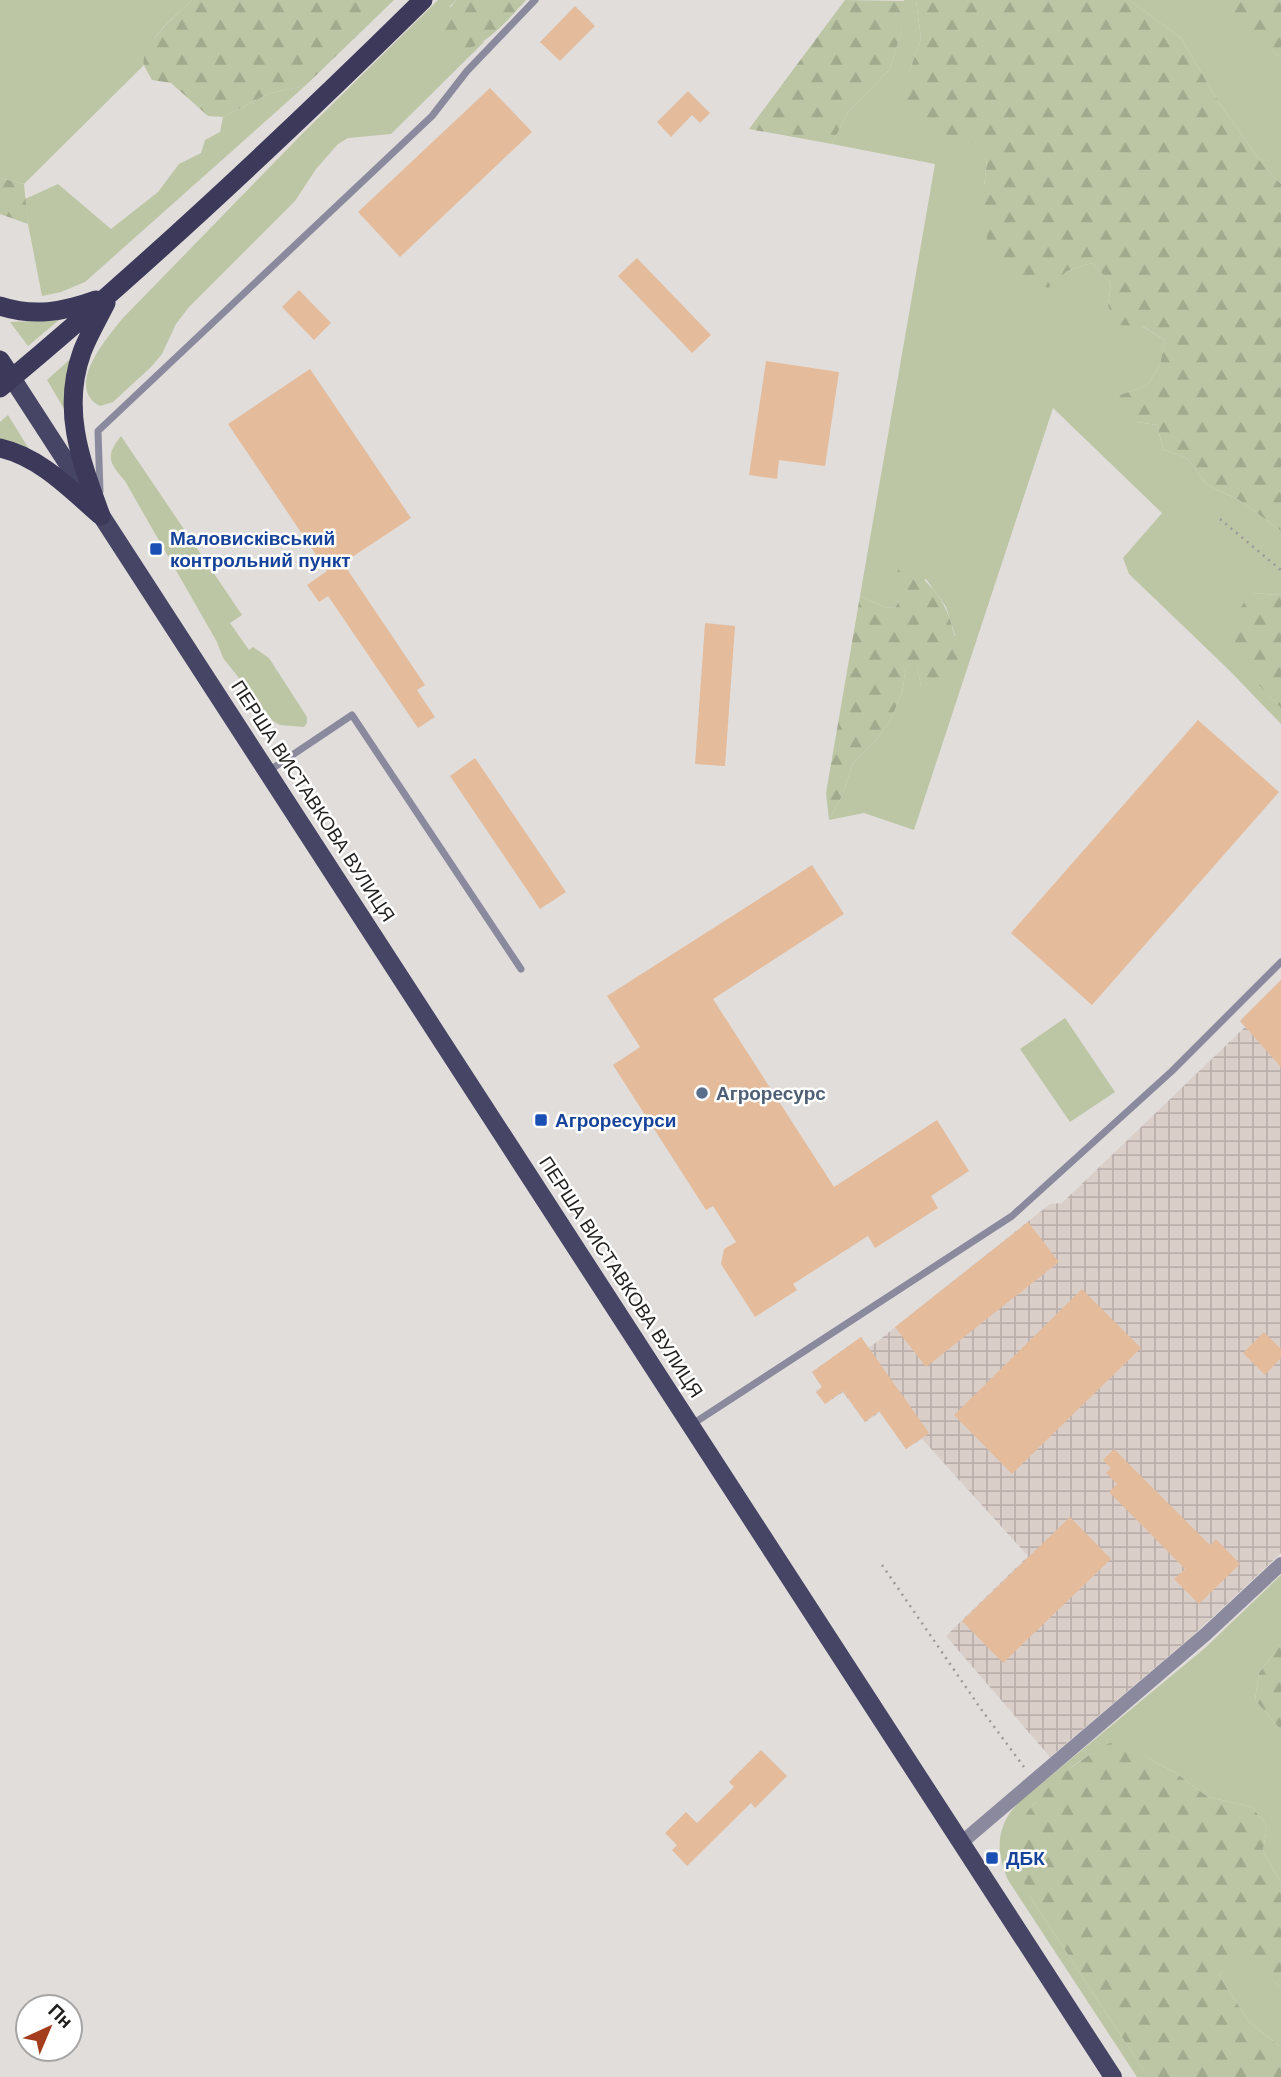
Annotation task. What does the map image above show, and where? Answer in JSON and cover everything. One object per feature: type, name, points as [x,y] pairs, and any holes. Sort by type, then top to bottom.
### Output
[{"type":"highway","points":[[6,383],[110,295],[423,0]]},
{"type":"highway","points":[[0,306],[36,314],[69,310],[110,295]]},
{"type":"highway","points":[[101,516],[80,461],[72,408],[76,373],[82,352],[110,295]]},
{"type":"highway","name":"ПЕРША ВИСТАВКОВА ВУЛИЦЯ","points":[[0,360],[6,383]]},
{"type":"highway","points":[[0,448],[17,452],[47,470],[101,516]]},
{"type":"main road","name":"ПЕРША ВИСТАВКОВА ВУЛИЦЯ","points":[[6,383],[101,516],[1113,2077]]},
{"type":"street","points":[[961,1843],[1206,1634],[1281,1564]]},
{"type":"lane","points":[[101,516],[98,431],[432,116],[467,71],[536,0]]},
{"type":"lane","points":[[266,772],[352,715],[521,969]]},
{"type":"lane","points":[[691,1425],[1012,1216],[1172,1071],[1281,962]]},
{"type":"path","points":[[1220,519],[1281,570]]},
{"type":"path","points":[[882,1566],[981,1709],[1035,1781]]},
{"type":"shaded area","points":[[1281,980],[1281,1553],[1190,1638],[1050,1757],[946,1636],[1028,1556],[922,1439],[906,1449],[880,1412],[865,1422],[843,1392],[825,1404],[816,1392],[822,1387],[812,1372],[861,1337],[869,1348],[1050,1204],[1062,1203],[1245,1027],[1240,1021]]},
{"type":"green space","points":[[0,0],[192,0],[149,46],[144,65],[24,184],[0,178]]},
{"type":"green space","points":[[192,0],[394,0],[305,86],[270,93],[223,117],[208,116],[171,83],[152,80],[144,65],[144,57],[154,40]]},
{"type":"green space","points":[[438,0],[456,0],[450,6],[463,50],[485,41],[391,134],[348,138],[338,144],[316,169],[295,201],[189,307],[176,324],[162,354],[151,367],[113,402],[100,406],[90,398],[86,387],[92,362],[122,319],[303,133]]},
{"type":"green space","points":[[456,0],[526,0],[487,38],[463,50],[452,49],[442,41],[436,26]]},
{"type":"green space","points":[[845,0],[906,1],[901,33],[890,69],[848,112],[832,144],[749,129]]},
{"type":"green space","points":[[904,0],[916,0],[921,39],[909,72],[949,134],[976,144],[987,162],[984,186],[1067,271],[1092,263],[1111,283],[1108,306],[1165,340],[1160,364],[1148,385],[1120,395],[1137,422],[1157,425],[1163,449],[1188,459],[1207,485],[1239,500],[1281,531],[1281,595],[1251,593],[1259,686],[1281,708],[1281,724],[1129,574],[1123,558],[1162,513],[1053,408],[914,830],[864,813],[829,820],[842,796],[853,763],[889,723],[902,693],[906,667],[917,664],[921,686],[955,635],[946,607],[926,579],[900,599],[895,608],[884,607],[860,596],[935,164],[832,144],[848,112],[890,69],[901,33]]},
{"type":"green space","points":[[916,0],[1129,0],[1181,38],[1218,101],[1263,165],[1281,184],[1281,531],[1239,500],[1207,485],[1188,459],[1163,449],[1157,425],[1137,422],[1118,403],[1120,395],[1148,385],[1160,364],[1165,340],[1142,326],[1118,325],[1108,306],[1111,283],[1092,263],[1067,271],[1048,288],[1015,274],[987,242],[984,186],[987,162],[975,144],[920,126],[903,104],[909,72],[921,39]]},
{"type":"green space","points":[[1129,0],[1215,0],[1281,58],[1281,184],[1263,165],[1218,101],[1181,38]]},
{"type":"green space","points":[[1215,0],[1281,0],[1281,58],[1222,7]]},
{"type":"green space","points":[[305,86],[85,282],[42,296],[25,199],[58,184],[111,229],[158,192],[179,164],[201,153],[205,140],[220,132],[223,117],[270,93]]},
{"type":"green space","points":[[0,178],[24,184],[28,224],[0,214]]},
{"type":"green space","points":[[59,320],[28,346],[10,322]]},
{"type":"green space","points":[[78,352],[67,414],[47,380]]},
{"type":"green space","points":[[8,415],[29,449],[0,439],[0,422]]},
{"type":"green space","points":[[121,436],[242,615],[230,623],[249,650],[253,647],[269,658],[307,717],[304,727],[280,725],[273,721],[223,658],[217,642],[125,481],[112,464],[111,454]]},
{"type":"green space","points":[[907,566],[932,588],[941,600],[952,625],[960,671],[943,692],[929,694],[921,686],[917,665],[906,667],[902,693],[889,723],[853,763],[842,796],[829,820],[826,793],[860,596],[884,607],[895,608],[900,599],[893,586],[899,567]]},
{"type":"green space","points":[[1251,593],[1281,595],[1281,708],[1246,669],[1234,646],[1234,621]]},
{"type":"green space","points":[[1065,1018],[1115,1092],[1070,1122],[1020,1049]]},
{"type":"green space","points":[[1281,1575],[1281,1644],[1259,1673],[1255,1700],[1281,1730],[1281,1883],[1263,1851],[1267,1826],[1252,1807],[1208,1797],[1176,1773],[1151,1760],[1126,1738],[1096,1751],[1071,1767],[1027,1812],[1029,1895],[1148,2077],[1137,2077],[1008,1880],[1001,1859],[1002,1829],[1019,1802],[1205,1648]]},
{"type":"green space","points":[[1281,1644],[1281,1730],[1255,1700],[1259,1673]]},
{"type":"green space","points":[[1126,1737],[1151,1760],[1176,1773],[1208,1797],[1252,1807],[1267,1826],[1263,1851],[1281,1883],[1281,1987],[1241,1956],[1219,1975],[1249,2022],[1281,2047],[1281,2077],[1148,2077],[1029,1895],[1013,1854],[1027,1812],[1058,1777],[1100,1747]]},
{"type":"green space","points":[[1241,1955],[1281,1987],[1281,2047],[1249,2022],[1219,1975]]},
{"type":"building","points":[[575,6],[595,26],[560,61],[540,42]]},
{"type":"building","points":[[490,88],[532,132],[400,257],[358,212]]},
{"type":"building","points":[[688,91],[710,113],[700,123],[692,115],[671,137],[657,122]]},
{"type":"building","points":[[637,258],[711,335],[692,353],[618,276]]},
{"type":"building","points":[[299,290],[331,323],[314,340],[282,307]]},
{"type":"building","points":[[766,361],[839,372],[825,466],[779,460],[777,479],[749,475]]},
{"type":"building","points":[[310,369],[411,518],[343,563],[425,685],[417,690],[435,717],[418,728],[328,596],[319,602],[307,585],[327,571],[228,424]]},
{"type":"building","points":[[705,623],[735,626],[725,766],[695,764]]},
{"type":"building","points":[[1198,720],[1279,792],[1092,1005],[1011,933]]},
{"type":"building","points":[[475,758],[566,892],[540,909],[450,776]]},
{"type":"building","name":"Агроресурс","points":[[812,865],[844,914],[713,999],[834,1187],[937,1120],[969,1171],[931,1196],[938,1208],[875,1248],[868,1236],[793,1284],[797,1290],[755,1317],[721,1264],[724,1249],[736,1242],[713,1206],[706,1210],[613,1065],[640,1047],[607,996]]},
{"type":"building","points":[[1281,980],[1281,1067],[1240,1021]]},
{"type":"building","points":[[1028,1222],[1059,1262],[926,1367],[895,1327]]},
{"type":"building","points":[[1082,1289],[1141,1348],[1012,1474],[954,1415]]},
{"type":"building","points":[[1264,1332],[1281,1349],[1281,1358],[1265,1375],[1243,1353]]},
{"type":"building","points":[[861,1337],[929,1433],[906,1449],[879,1411],[865,1422],[843,1391],[825,1404],[816,1392],[822,1387],[812,1372]]},
{"type":"building","points":[[1114,1449],[1210,1545],[1216,1539],[1240,1564],[1199,1604],[1174,1579],[1185,1569],[1109,1492],[1117,1484],[1106,1473],[1111,1468],[1103,1460]]},
{"type":"building","points":[[1070,1517],[1111,1559],[1003,1663],[962,1621]]},
{"type":"building","points":[[761,1750],[787,1776],[755,1808],[751,1803],[687,1866],[672,1850],[677,1845],[665,1833],[686,1812],[697,1823],[734,1787],[729,1782]]},
{"type":"place","name":"Маловисківський контрольний пункт","points":[[156,549]]},
{"type":"place","name":"Агроресурс","points":[[702,1093]]},
{"type":"place","name":"Агроресурси","points":[[541,1120]]},
{"type":"place","name":"ДБК","points":[[992,1858]]}]
